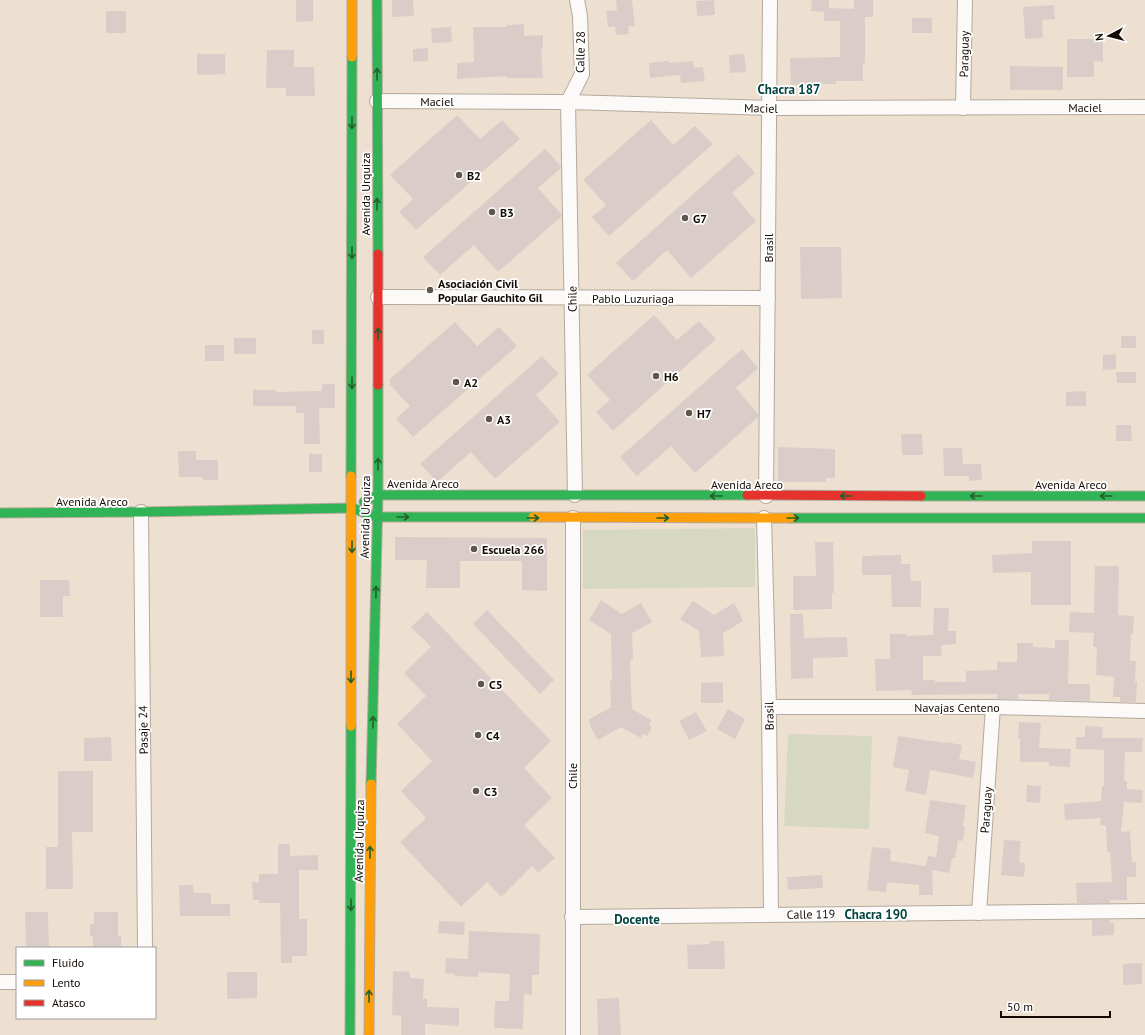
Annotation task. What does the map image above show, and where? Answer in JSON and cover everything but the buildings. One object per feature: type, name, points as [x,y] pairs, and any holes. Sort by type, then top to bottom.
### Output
[{"type":"main road","name":"Avenida Urquiza","points":[[350,1035],[352,0]]},
{"type":"main road","name":"Avenida Urquiza","points":[[369,1035],[370,831],[378,495],[377,0]]},
{"type":"main road","name":"Avenida Areco","points":[[352,508],[378,495],[1145,496]]},
{"type":"main road","name":"Avenida Areco","points":[[0,513],[352,508],[377,517],[1145,518]]},
{"type":"street","name":"Calle 28","points":[[568,102],[582,74],[580,16],[577,0]]},
{"type":"street","name":"Brasil","points":[[766,496],[770,0]]},
{"type":"street","name":"Paraguay","points":[[963,108],[965,0]]},
{"type":"street","name":"Maciel","points":[[377,101],[568,102],[769,108],[1145,107]]},
{"type":"street","name":"Chile","points":[[568,102],[575,496]]},
{"type":"street","name":"Pablo Luzuriaga","points":[[378,297],[768,298]]},
{"type":"street","name":"Pasaje 24","points":[[141,512],[145,947]]},
{"type":"street","name":"Chile","points":[[573,518],[573,1035]]},
{"type":"street","name":"Brasil","points":[[764,518],[769,707],[771,915]]},
{"type":"street","name":"Navajas Centeno","points":[[769,707],[993,707],[1145,711]]},
{"type":"street","name":"Paraguay","points":[[979,913],[993,707]]},
{"type":"street","name":"Calle 119","points":[[572,917],[1145,911]]},
{"type":"street","points":[[0,982],[16,982]]},
{"type":"green space","points":[[755,528],[755,587],[583,589],[583,530]]},
{"type":"green space","points":[[788,734],[872,736],[869,829],[784,826]]},
{"type":"traffic: fast","points":[[377,0],[378,254]]},
{"type":"traffic: fast","points":[[351,476],[352,57]]},
{"type":"traffic: fast","points":[[371,784],[378,495],[378,385]]},
{"type":"traffic: fast","points":[[364,502],[378,495],[747,495]]},
{"type":"traffic: fast","points":[[921,496],[1145,496]]},
{"type":"traffic: fast","points":[[0,513],[352,508],[377,517],[533,517]]},
{"type":"traffic: fast","points":[[791,518],[1145,518]]},
{"type":"traffic: fast","points":[[350,1035],[351,726]]},
{"type":"traffic: slow","points":[[352,0],[352,57]]},
{"type":"traffic: slow","points":[[351,476],[351,726]]},
{"type":"traffic: slow","points":[[533,517],[791,518]]},
{"type":"traffic: slow","points":[[369,1035],[371,784]]},
{"type":"traffic: jam","points":[[378,254],[378,385]]},
{"type":"traffic: jam","points":[[747,495],[921,496]]},
{"type":"place","name":"B2","points":[[459,175]]},
{"type":"place","name":"B3","points":[[492,212]]},
{"type":"place","name":"G7","points":[[685,218]]},
{"type":"place","name":"Asociación Civil Popular Gauchito Gil","points":[[430,290]]},
{"type":"place","name":"H6","points":[[656,376]]},
{"type":"place","name":"A2","points":[[456,382]]},
{"type":"place","name":"H7","points":[[689,413]]},
{"type":"place","name":"A3","points":[[489,419]]},
{"type":"place","name":"Escuela 266","points":[[474,549]]},
{"type":"place","name":"C5","points":[[481,684]]},
{"type":"place","name":"C4","points":[[478,735]]},
{"type":"place","name":"C3","points":[[476,791]]},
{"type":"district","name":"Chacra 187","points":[[789,89]]},
{"type":"district","name":"Chacra 190","points":[[876,914]]},
{"type":"district","name":"Docente","points":[[637,919]]}]
